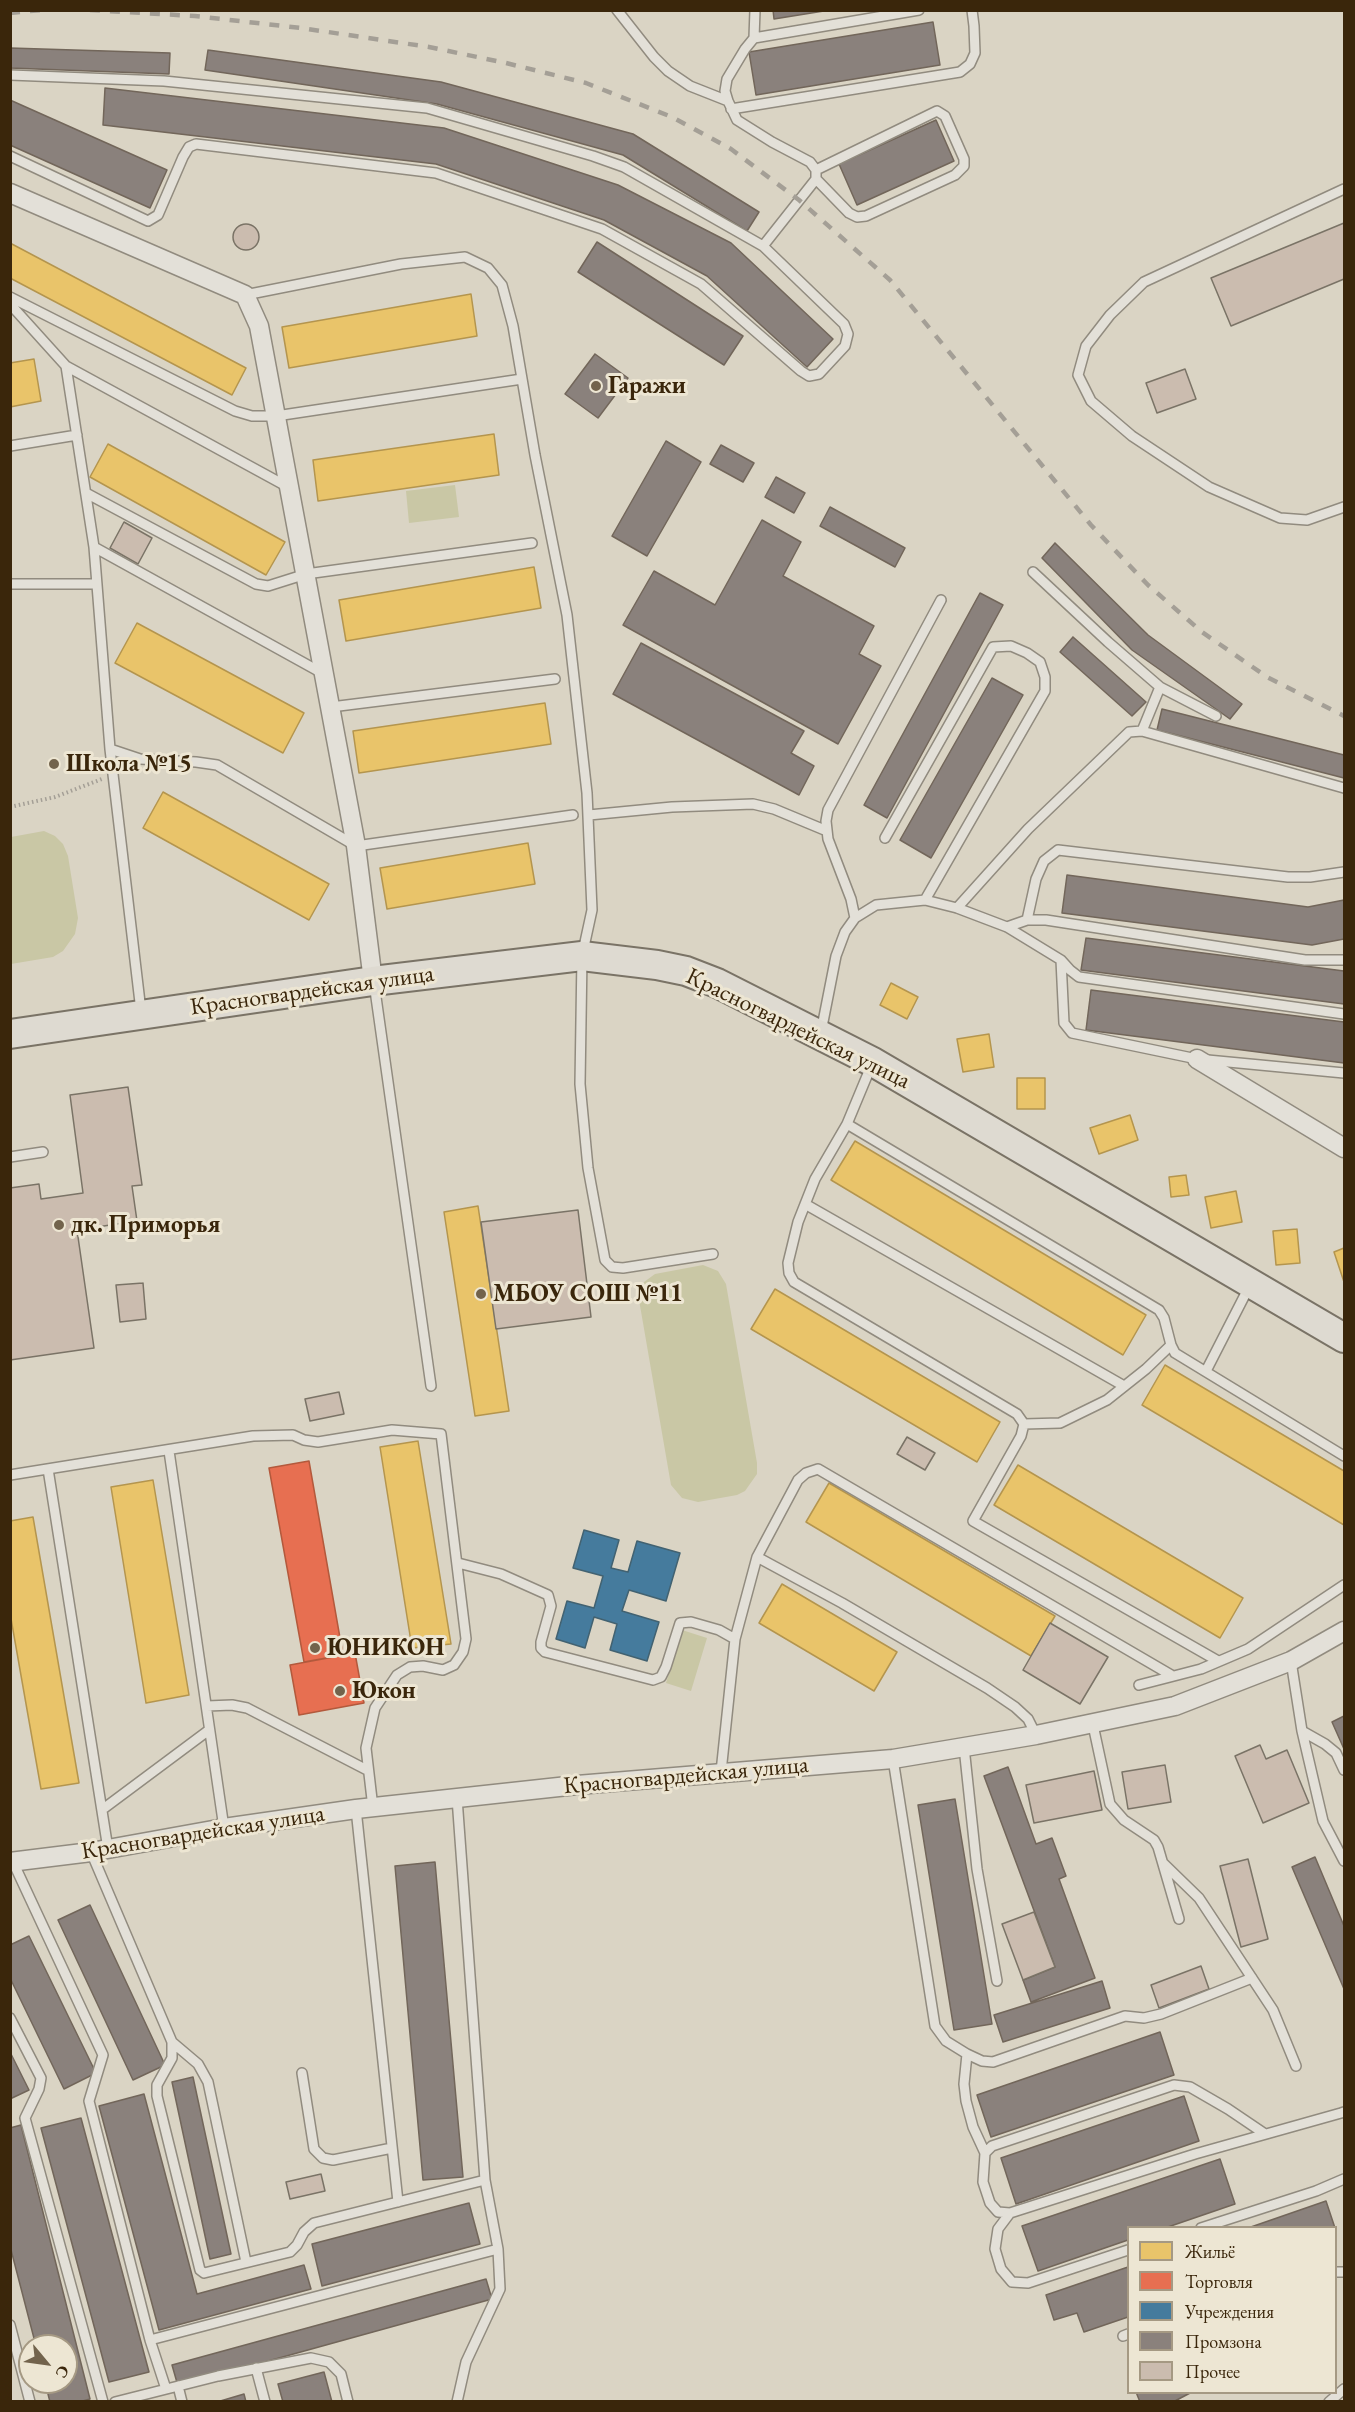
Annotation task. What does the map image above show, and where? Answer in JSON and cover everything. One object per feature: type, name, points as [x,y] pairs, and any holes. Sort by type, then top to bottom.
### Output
[{"type":"main road","name":"Красногвардейская улица","points":[[10,1034],[373,981],[582,956],[686,971],[717,983],[873,1062],[1344,1338]]},
{"type":"street","points":[[10,193],[245,295],[259,326],[331,707],[356,846],[373,981]]},
{"type":"street","points":[[1197,1059],[1344,1148]]},
{"type":"street","name":"Красногвардейская улица","points":[[12,1862],[364,1808],[577,1785],[893,1759],[1036,1735],[1093,1725],[1174,1706],[1291,1661],[1344,1631]]},
{"type":"lane","points":[[617,10],[668,71],[690,86],[729,105],[960,72],[969,64],[975,53],[975,26],[972,10]]},
{"type":"lane","points":[[755,10],[754,38],[728,79],[725,91],[729,105],[737,120],[749,129],[810,162],[816,174],[849,213],[857,217],[866,216],[956,175],[964,166],[964,159],[945,116],[937,111],[816,174],[763,246]]},
{"type":"lane","points":[[754,38],[919,10]]},
{"type":"lane","points":[[10,75],[164,81],[427,108],[593,156],[624,167],[763,246],[844,324],[848,334],[845,346],[819,374],[808,376],[701,284],[602,229],[436,172],[195,144],[189,147],[183,157],[158,215],[148,220],[10,156]]},
{"type":"lane","points":[[1344,189],[1144,282],[1110,315],[1086,346],[1078,375],[1091,401],[1124,429],[1209,487],[1280,518],[1307,520],[1344,507]]},
{"type":"lane","points":[[245,295],[401,264],[465,257],[488,268],[502,285],[513,326],[567,615],[589,815],[592,910],[582,956],[580,1084],[588,1168],[605,1260],[612,1267],[623,1268],[712,1254]]},
{"type":"lane","points":[[10,297],[235,411],[252,416],[276,416],[522,379]]},
{"type":"lane","points":[[10,304],[66,366],[290,488]]},
{"type":"lane","points":[[66,366],[94,547],[111,749],[142,1016]]},
{"type":"lane","points":[[10,446],[77,435]]},
{"type":"lane","points":[[86,493],[256,584],[268,586],[306,574],[532,543]]},
{"type":"lane","points":[[94,547],[324,674]]},
{"type":"lane","points":[[1033,572],[1160,687],[1216,716]]},
{"type":"lane","points":[[10,584],[97,584]]},
{"type":"lane","points":[[855,918],[852,898],[828,839],[826,821],[828,810],[940,600]]},
{"type":"lane","points":[[885,838],[993,647],[1011,646],[1040,662],[1045,678],[1045,691],[925,900]]},
{"type":"lane","points":[[331,707],[555,679]]},
{"type":"lane","points":[[1142,731],[1160,687]]},
{"type":"lane","points":[[957,908],[1028,829],[1130,732],[1142,731],[1344,788]]},
{"type":"lane","points":[[111,749],[140,759],[217,765],[356,846],[573,815]]},
{"type":"lane","points":[[589,815],[672,807],[753,804],[774,809],[827,831]]},
{"type":"lane","points":[[1027,920],[1036,879],[1044,861],[1058,850],[1288,877],[1310,877],[1344,872]]},
{"type":"lane","points":[[820,1035],[836,956],[845,932],[855,918],[876,905],[925,900],[957,908],[1007,927],[1061,960],[1079,977],[1344,1014]]},
{"type":"lane","points":[[1007,927],[1027,920],[1046,920],[1305,960],[1344,960]]},
{"type":"lane","points":[[1061,960],[1064,1023],[1072,1033],[1197,1059],[1344,1073]]},
{"type":"lane","points":[[373,981],[431,1386]]},
{"type":"lane","points":[[873,1062],[847,1124],[815,1179],[805,1204],[788,1263],[789,1273],[794,1282],[1017,1414],[1024,1424],[1021,1436],[973,1521],[1218,1661]]},
{"type":"lane","points":[[847,1124],[1160,1310],[1175,1353],[1344,1456]]},
{"type":"lane","points":[[10,1157],[43,1152]]},
{"type":"lane","points":[[805,1204],[1124,1386]]},
{"type":"lane","points":[[1206,1371],[1251,1283]]},
{"type":"lane","points":[[1024,1424],[1060,1423],[1107,1400],[1146,1369],[1171,1345]]},
{"type":"lane","points":[[10,1475],[253,1436],[293,1435],[304,1440],[318,1442],[393,1430],[441,1434],[466,1639],[463,1652],[454,1665],[443,1670],[423,1666],[410,1667],[396,1675],[375,1708],[366,1748],[364,1808],[398,2202]]},
{"type":"lane","points":[[169,1451],[224,1828]]},
{"type":"lane","points":[[48,1469],[103,1809],[99,1850],[172,2042],[172,2058],[157,2085],[157,2096],[200,2270],[204,2273],[290,2252],[304,2232],[314,2223],[485,2180]]},
{"type":"lane","points":[[722,1772],[735,1639],[757,1557],[798,1480],[806,1473],[818,1469],[1171,1675]]},
{"type":"lane","points":[[757,1557],[842,1603],[987,1688],[1028,1719],[1036,1735]]},
{"type":"lane","points":[[458,1563],[501,1574],[548,1595],[551,1606],[541,1642],[541,1648],[545,1652],[653,1680],[661,1677],[666,1667],[680,1623],[691,1622],[719,1630],[735,1639]]},
{"type":"lane","points":[[1139,1685],[1201,1669],[1248,1649],[1344,1586]]},
{"type":"lane","points":[[1291,1661],[1302,1731],[1323,1821],[1344,1861]]},
{"type":"lane","points":[[207,1706],[232,1705],[247,1708],[367,1770]]},
{"type":"lane","points":[[1093,1725],[1110,1804],[1124,1820],[1154,1840],[1179,1919]]},
{"type":"lane","points":[[103,1809],[209,1730]]},
{"type":"lane","points":[[1302,1731],[1336,1753],[1344,1770]]},
{"type":"lane","points":[[963,1747],[977,1869],[997,1981]]},
{"type":"lane","points":[[893,1759],[935,2026],[946,2041],[966,2054],[982,2061],[993,2062],[1125,2016],[1144,2018],[1161,2014],[1252,1978]]},
{"type":"lane","points":[[456,1798],[485,2180],[498,2249],[500,2289],[466,2362],[457,2402]]},
{"type":"lane","points":[[12,1862],[103,2055],[89,2101],[150,2340],[166,2389]]},
{"type":"lane","points":[[1163,1863],[1199,1898],[1273,2010],[1296,2066]]},
{"type":"lane","points":[[10,2018],[41,2078],[39,2089],[25,2118],[103,2402]]},
{"type":"lane","points":[[172,2042],[198,2064],[208,2082],[246,2262]]},
{"type":"lane","points":[[966,2054],[964,2084],[966,2101],[973,2127],[985,2153]]},
{"type":"lane","points":[[302,2073],[314,2149],[323,2158],[333,2160],[392,2148]]},
{"type":"lane","points":[[1265,2134],[1190,2087],[1174,2085],[992,2146],[985,2153],[982,2164],[983,2182],[990,2203],[998,2212],[1010,2213],[1195,2154],[1344,2112]]},
{"type":"lane","points":[[1207,2226],[1316,2191],[1344,2179]]},
{"type":"lane","points":[[1010,2213],[998,2229],[995,2249],[1001,2268],[1012,2282],[1028,2283],[1127,2250]]},
{"type":"lane","points":[[150,2340],[498,2249]]},
{"type":"lane","points":[[10,2325],[30,2402]]},
{"type":"lane","points":[[115,2402],[256,2368],[311,2358],[329,2362],[340,2374],[348,2402]]},
{"type":"lane","points":[[256,2368],[265,2402]]},
{"type":"lane","points":[[178,2386],[182,2402]]},
{"type":"lane","points":[[1329,2402],[1344,2389]]},
{"type":"path","points":[[10,807],[55,797],[114,774]]},
{"type":"shaded area","points":[[455,485],[459,517],[409,523],[406,491]]},
{"type":"shaded area","points":[[44,831],[55,836],[63,844],[68,856],[78,918],[75,934],[63,951],[53,957],[11,964],[11,837]]},
{"type":"shaded area","points":[[703,1265],[718,1271],[726,1284],[757,1474],[745,1491],[737,1495],[698,1502],[682,1498],[671,1485],[638,1294],[644,1282],[655,1274]]},
{"type":"shaded area","points":[[682,1630],[707,1638],[691,1691],[666,1683]]},
{"type":"building: Жильё","points":[[10,243],[246,368],[232,395],[10,278]]},
{"type":"building: Жильё","points":[[471,294],[477,336],[289,368],[282,327]]},
{"type":"building: Жильё","points":[[34,359],[41,401],[10,407],[10,363]]},
{"type":"building: Жильё","points":[[494,434],[499,475],[318,501],[313,460]]},
{"type":"building: Жильё","points":[[108,444],[285,542],[266,575],[90,477]]},
{"type":"building: Жильё","points":[[534,567],[541,608],[346,641],[339,600]]},
{"type":"building: Жильё","points":[[137,623],[304,713],[283,753],[115,663]]},
{"type":"building: Жильё","points":[[545,703],[551,744],[359,773],[353,731]]},
{"type":"building: Жильё","points":[[163,792],[329,884],[309,920],[143,828]]},
{"type":"building: Жильё","points":[[528,843],[535,884],[387,909],[380,868]]},
{"type":"building: Жильё","points":[[891,983],[918,997],[907,1019],[880,1005]]},
{"type":"building: Жильё","points":[[989,1034],[994,1067],[963,1072],[957,1039]]},
{"type":"building: Жильё","points":[[1017,1078],[1045,1078],[1045,1109],[1017,1109]]},
{"type":"building: Жильё","points":[[1130,1115],[1138,1140],[1099,1154],[1090,1128]]},
{"type":"building: Жильё","points":[[855,1141],[1146,1315],[1123,1355],[831,1180]]},
{"type":"building: Жильё","points":[[1186,1175],[1189,1195],[1171,1197],[1169,1177]]},
{"type":"building: Жильё","points":[[1236,1191],[1242,1222],[1211,1228],[1205,1197]]},
{"type":"building: Жильё","points":[[478,1206],[509,1411],[475,1416],[444,1212]]},
{"type":"building: Жильё","points":[[1297,1229],[1300,1263],[1276,1265],[1273,1231]]},
{"type":"building: Жильё","points":[[1344,1248],[1344,1282],[1334,1252]]},
{"type":"building: Жильё","points":[[775,1289],[1000,1422],[977,1462],[751,1329]]},
{"type":"building: Жильё","points":[[1165,1365],[1344,1471],[1344,1525],[1142,1405]]},
{"type":"building: Жильё","points":[[418,1441],[451,1644],[412,1648],[380,1447]]},
{"type":"building: Жильё","points":[[1018,1465],[1243,1598],[1220,1638],[994,1505]]},
{"type":"building: Жильё","points":[[153,1480],[189,1695],[146,1703],[111,1487]]},
{"type":"building: Жильё","points":[[829,1483],[1055,1616],[1031,1656],[806,1522]]},
{"type":"building: Жильё","points":[[33,1517],[79,1783],[41,1789],[10,1613],[10,1521]]},
{"type":"building: Жильё","points":[[782,1584],[897,1652],[874,1691],[759,1623]]},
{"type":"building: Торговля","points":[[309,1461],[343,1655],[304,1662],[269,1468]]},
{"type":"building: Торговля","points":[[355,1653],[364,1703],[299,1715],[290,1665]]},
{"type":"building: Учреждения","points":[[584,1530],[619,1540],[611,1568],[628,1572],[637,1541],[680,1553],[666,1601],[629,1590],[622,1611],[659,1622],[647,1661],[610,1650],[617,1624],[594,1617],[585,1648],[556,1639],[567,1601],[594,1608],[603,1576],[573,1568]]},
{"type":"building: Промзона","points":[[773,10],[830,10],[774,19]]},
{"type":"building: Промзона","points":[[933,22],[940,65],[756,95],[749,52]]},
{"type":"building: Промзона","points":[[10,48],[170,53],[169,74],[10,68]]},
{"type":"building: Промзона","points":[[208,50],[441,82],[633,134],[759,212],[747,231],[623,155],[437,104],[205,70]]},
{"type":"building: Промзона","points":[[105,88],[444,128],[618,185],[731,243],[833,339],[807,367],[707,276],[604,220],[436,164],[103,125]]},
{"type":"building: Промзона","points":[[10,100],[167,170],[150,208],[10,145]]},
{"type":"building: Промзона","points":[[936,120],[954,161],[857,205],[839,164]]},
{"type":"building: Промзона","points":[[597,242],[743,336],[724,365],[578,272]]},
{"type":"building: Промзона","name":"Гаражи","points":[[595,354],[628,378],[598,418],[565,394]]},
{"type":"building: Промзона","points":[[666,441],[701,462],[647,556],[612,536]]},
{"type":"building: Промзона","points":[[721,445],[754,463],[743,482],[710,464]]},
{"type":"building: Промзона","points":[[776,477],[805,493],[794,513],[765,497]]},
{"type":"building: Промзона","points":[[830,507],[905,548],[895,567],[820,526]]},
{"type":"building: Промзона","points":[[762,520],[801,542],[783,576],[874,626],[859,654],[881,666],[838,744],[623,625],[654,571],[715,605]]},
{"type":"building: Промзона","points":[[1055,543],[1148,635],[1242,704],[1230,719],[1132,650],[1042,558]]},
{"type":"building: Промзона","points":[[980,593],[1003,605],[887,818],[864,805]]},
{"type":"building: Промзона","points":[[1073,637],[1146,702],[1132,716],[1060,652]]},
{"type":"building: Промзона","points":[[641,643],[804,731],[791,753],[814,766],[799,795],[613,694]]},
{"type":"building: Промзона","points":[[992,678],[1023,695],[931,858],[900,840]]},
{"type":"building: Промзона","points":[[1162,709],[1344,755],[1344,778],[1157,730]]},
{"type":"building: Промзона","points":[[1067,875],[1308,907],[1344,900],[1344,939],[1312,945],[1062,913]]},
{"type":"building: Промзона","points":[[1086,938],[1344,971],[1344,1004],[1081,970]]},
{"type":"building: Промзона","points":[[1091,990],[1344,1022],[1344,1063],[1086,1030]]},
{"type":"building: Промзона","points":[[1344,1716],[1344,1749],[1332,1722]]},
{"type":"building: Промзона","points":[[1008,1767],[1036,1844],[1052,1838],[1066,1876],[1059,1879],[1095,1978],[1031,2002],[1023,1980],[1055,1967],[984,1776]]},
{"type":"building: Промзона","points":[[955,1799],[992,2024],[954,2030],[918,1805]]},
{"type":"building: Промзона","points":[[1315,1857],[1344,1926],[1344,1989],[1292,1867]]},
{"type":"building: Промзона","points":[[435,1862],[463,2177],[423,2180],[395,1866]]},
{"type":"building: Промзона","points":[[90,1905],[165,2065],[133,2080],[58,1920]]},
{"type":"building: Промзона","points":[[29,1936],[96,2073],[64,2089],[10,1978],[10,1945]]},
{"type":"building: Промзона","points":[[1102,1981],[1110,2008],[1003,2042],[994,2015]]},
{"type":"building: Промзона","points":[[1160,2032],[1174,2075],[991,2137],[977,2095]]},
{"type":"building: Промзона","points":[[10,2052],[29,2090],[10,2099]]},
{"type":"building: Промзона","points":[[193,2077],[231,2254],[210,2259],[172,2082]]},
{"type":"building: Промзона","points":[[144,2094],[197,2294],[304,2265],[311,2289],[159,2330],[99,2106]]},
{"type":"building: Промзона","points":[[1184,2096],[1199,2141],[1016,2204],[1001,2158]]},
{"type":"building: Промзона","points":[[81,2118],[149,2372],[109,2382],[41,2128]]},
{"type":"building: Промзона","points":[[21,2125],[74,2334],[33,2334],[10,2246],[10,2128]]},
{"type":"building: Промзона","points":[[1220,2159],[1235,2204],[1171,2226],[1127,2226],[1127,2240],[1038,2271],[1022,2226]]},
{"type":"building: Промзона","points":[[1326,2201],[1334,2226],[1254,2226]]},
{"type":"building: Промзона","points":[[469,2203],[480,2244],[322,2286],[312,2244]]},
{"type":"building: Промзона","points":[[1127,2267],[1127,2317],[1084,2332],[1077,2313],[1054,2320],[1046,2295]]},
{"type":"building: Промзона","points":[[486,2279],[492,2299],[178,2386],[172,2365]]},
{"type":"building: Промзона","points":[[78,2351],[90,2399],[79,2402],[50,2402],[48,2394],[78,2394]]},
{"type":"building: Промзона","points":[[324,2372],[332,2402],[283,2402],[278,2384]]},
{"type":"building: Промзона","points":[[244,2394],[246,2402],[217,2402]]},
{"type":"building: Промзона","points":[[1137,2394],[1188,2394],[1173,2402],[1140,2402]]},
{"type":"building: Прочее","points":[[1344,223],[1344,279],[1231,326],[1211,278]]},
{"type":"building: Прочее","points":[[246,224],[255,228],[259,237],[255,246],[246,250],[237,246],[233,237],[237,228]]},
{"type":"building: Прочее","points":[[1185,369],[1196,399],[1157,413],[1146,383]]},
{"type":"building: Прочее","points":[[124,522],[152,538],[138,564],[110,548]]},
{"type":"building: Прочее","name":"дк. Приморья","points":[[128,1087],[142,1185],[132,1186],[137,1221],[77,1230],[94,1348],[10,1360],[10,1188],[39,1184],[41,1199],[83,1193],[70,1095]]},
{"type":"building: Прочее","points":[[578,1210],[591,1317],[496,1329],[481,1222]]},
{"type":"building: Прочее","points":[[143,1283],[146,1319],[120,1322],[116,1285]]},
{"type":"building: Прочее","points":[[339,1392],[344,1414],[310,1421],[305,1399]]},
{"type":"building: Прочее","points":[[907,1437],[935,1453],[925,1470],[897,1454]]},
{"type":"building: Прочее","points":[[1050,1623],[1108,1657],[1080,1704],[1023,1670]]},
{"type":"building: Прочее","points":[[1260,1745],[1266,1759],[1287,1750],[1309,1803],[1263,1823],[1235,1756]]},
{"type":"building: Прочее","points":[[1165,1765],[1171,1802],[1128,1809],[1122,1772]]},
{"type":"building: Прочее","points":[[1094,1771],[1102,1810],[1034,1823],[1026,1785]]},
{"type":"building: Прочее","points":[[1248,1859],[1268,1939],[1241,1947],[1220,1866]]},
{"type":"building: Прочее","points":[[1034,1912],[1055,1967],[1023,1980],[1002,1924]]},
{"type":"building: Прочее","points":[[1201,1966],[1209,1989],[1159,2008],[1151,1985]]},
{"type":"building: Прочее","points":[[321,2174],[325,2191],[290,2199],[286,2182]]},
{"type":"railway","points":[[10,13],[42,10]]},
{"type":"railway","points":[[90,10],[195,16],[301,28],[429,47],[506,63],[586,83],[672,117],[731,149],[799,200],[890,280],[1091,525],[1148,585],[1202,632],[1267,677],[1344,716]]},
{"type":"place","name":"Гаражи","points":[[596,386]]},
{"type":"place","name":"Школа №15","points":[[54,764]]},
{"type":"place","name":"дк. Приморья","points":[[59,1225]]},
{"type":"place","name":"МБОУ СОШ №11","points":[[481,1294]]},
{"type":"place","name":"ЮНИКОН","points":[[315,1648]]},
{"type":"place","name":"Юкон","points":[[340,1691]]}]
